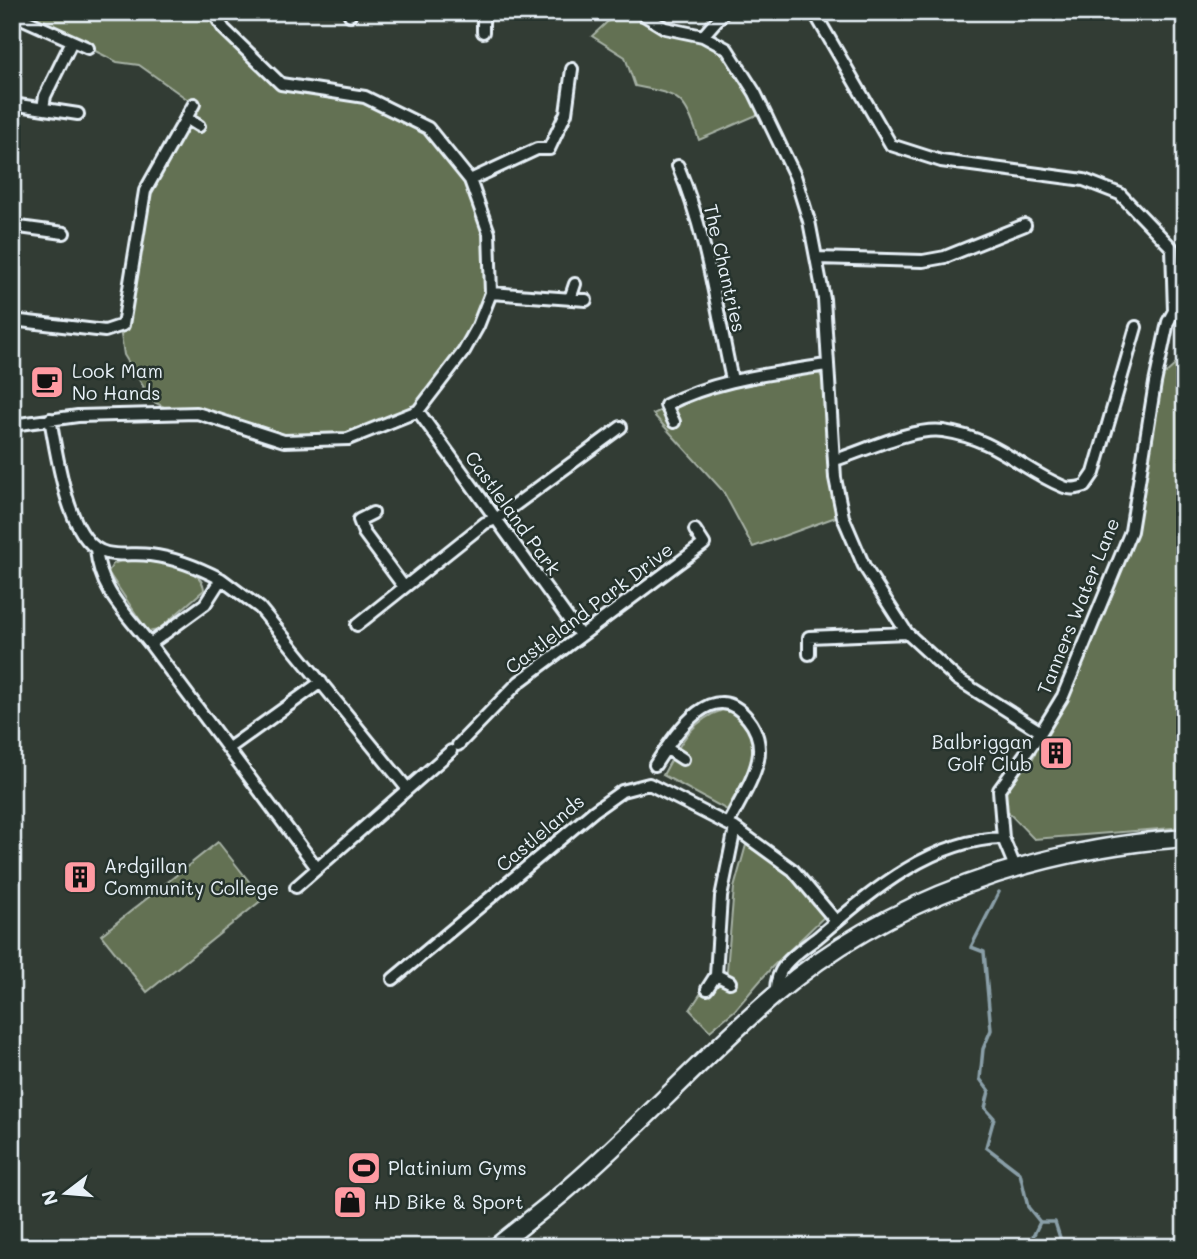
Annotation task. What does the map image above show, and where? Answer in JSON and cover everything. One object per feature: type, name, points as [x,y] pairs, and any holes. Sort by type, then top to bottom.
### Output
[{"type":"main road","points":[[496,1247],[570,1187],[776,994],[879,925],[962,886],[1015,867],[1096,847],[1185,838]]},
{"type":"street","points":[[12,425],[50,419],[154,412],[197,413],[284,441],[348,439],[418,411],[464,351],[491,292],[489,233],[470,180],[428,128],[365,97],[281,84],[240,46],[213,12]]},
{"type":"street","points":[[482,12],[483,32]]},
{"type":"street","points":[[639,12],[666,28],[703,36],[727,49],[755,93],[795,176],[817,258],[824,299],[826,365],[835,460],[844,517],[864,566],[907,634],[957,679],[1041,732]]},
{"type":"street","points":[[703,36],[724,12]]},
{"type":"street","name":"Tanners Water Lane","points":[[814,12],[891,145],[941,161],[1084,180],[1120,194],[1172,247],[1174,311],[1168,322],[1155,383],[1131,531],[1062,696],[1041,732],[999,790],[1003,838],[1015,867]]},
{"type":"street","points":[[12,14],[89,48]]},
{"type":"street","points":[[43,108],[45,96],[72,41]]},
{"type":"street","points":[[470,180],[537,149],[549,149],[566,113],[572,69]]},
{"type":"street","points":[[12,104],[78,114]]},
{"type":"street","points":[[12,320],[106,331],[124,325],[145,191],[194,104]]},
{"type":"street","points":[[186,118],[199,126]]},
{"type":"street","name":"The Chantries","points":[[678,166],[697,211],[708,252],[732,380]]},
{"type":"street","points":[[817,258],[923,261],[945,257],[1026,225]]},
{"type":"street","points":[[12,226],[64,233]]},
{"type":"street","points":[[570,299],[575,284]]},
{"type":"street","points":[[491,292],[586,300]]},
{"type":"street","points":[[835,460],[908,436],[939,431],[972,437],[1004,451],[1065,488],[1084,486],[1094,473],[1136,327]]},
{"type":"street","points":[[674,422],[666,405],[686,394],[732,380],[826,365]]},
{"type":"street","name":"Castleland Park","points":[[418,411],[579,635]]},
{"type":"street","points":[[50,419],[64,489],[86,540],[96,549],[190,563],[221,579],[260,608],[406,787]]},
{"type":"street","points":[[357,625],[485,523],[496,519],[621,426]]},
{"type":"street","points":[[373,513],[359,520],[364,533],[404,587]]},
{"type":"street","name":"Castleland Park Drive","points":[[296,887],[406,787],[455,748],[519,682],[704,544],[695,530]]},
{"type":"street","points":[[96,549],[98,570],[104,587],[229,748],[317,868]]},
{"type":"street","points":[[150,644],[205,604],[221,579]]},
{"type":"street","points":[[809,654],[809,636],[907,634]]},
{"type":"street","points":[[229,748],[321,682]]},
{"type":"street","points":[[655,765],[687,719],[705,707],[722,704],[737,708],[746,716],[759,742],[758,759],[732,826],[721,897],[716,975],[708,989]]},
{"type":"street","points":[[666,748],[683,759]]},
{"type":"street","name":"Castlelands","points":[[393,979],[594,811],[622,791],[649,784],[732,826],[793,870],[835,920]]},
{"type":"street","points":[[776,994],[775,983],[784,964],[869,893],[918,863],[968,842],[1003,838]]},
{"type":"street","points":[[716,975],[730,982]]},
{"type":"green space","points":[[18,12],[209,12],[281,84],[365,97],[428,128],[470,180],[489,233],[491,292],[478,326],[428,401],[348,439],[284,441],[197,413],[166,408],[152,401],[124,355],[121,335],[142,207],[194,104],[139,65],[117,62]]},
{"type":"green space","points":[[618,12],[643,12],[672,29],[730,49],[766,111],[699,140],[689,114],[678,100],[662,92],[635,86],[625,57],[592,36]]},
{"type":"green space","name":"Balbriggan Golf Club","points":[[1185,356],[1185,827],[1034,839],[1006,810],[1002,800],[1012,781],[1033,758],[1064,698],[1131,531],[1155,383]]},
{"type":"green space","points":[[807,372],[820,374],[825,383],[844,514],[753,547],[723,491],[653,414],[697,393]]},
{"type":"green space","points":[[126,559],[184,569],[201,581],[204,590],[158,630],[148,632],[108,572],[113,564]]},
{"type":"green space","points":[[723,710],[736,712],[744,719],[753,738],[754,749],[745,779],[727,810],[663,775],[680,744],[694,727],[712,714]]},
{"type":"green space","points":[[218,842],[263,899],[147,992],[101,935]]},
{"type":"green space","points":[[746,845],[790,872],[827,914],[772,967],[735,1010],[710,1031],[690,1010],[701,993],[726,982],[734,888]]},
{"type":"waterway","points":[[999,892],[971,947],[984,952],[991,1030],[983,1049],[980,1079],[989,1091],[985,1108],[994,1118],[986,1147],[1020,1173],[1028,1207],[1040,1222]]},
{"type":"waterway","points":[[1028,1247],[1040,1222]]},
{"type":"waterway","points":[[1041,1222],[1055,1222],[1063,1247]]},
{"type":"place","name":"Look Mam No Hands","points":[[47,382]]},
{"type":"place","name":"Balbriggan Golf Club","points":[[1056,753]]},
{"type":"place","name":"Ardgillan Community College","points":[[80,877]]},
{"type":"place","name":"Platinium Gyms","points":[[364,1168]]},
{"type":"place","name":"HD Bike & Sport","points":[[350,1202]]}]
